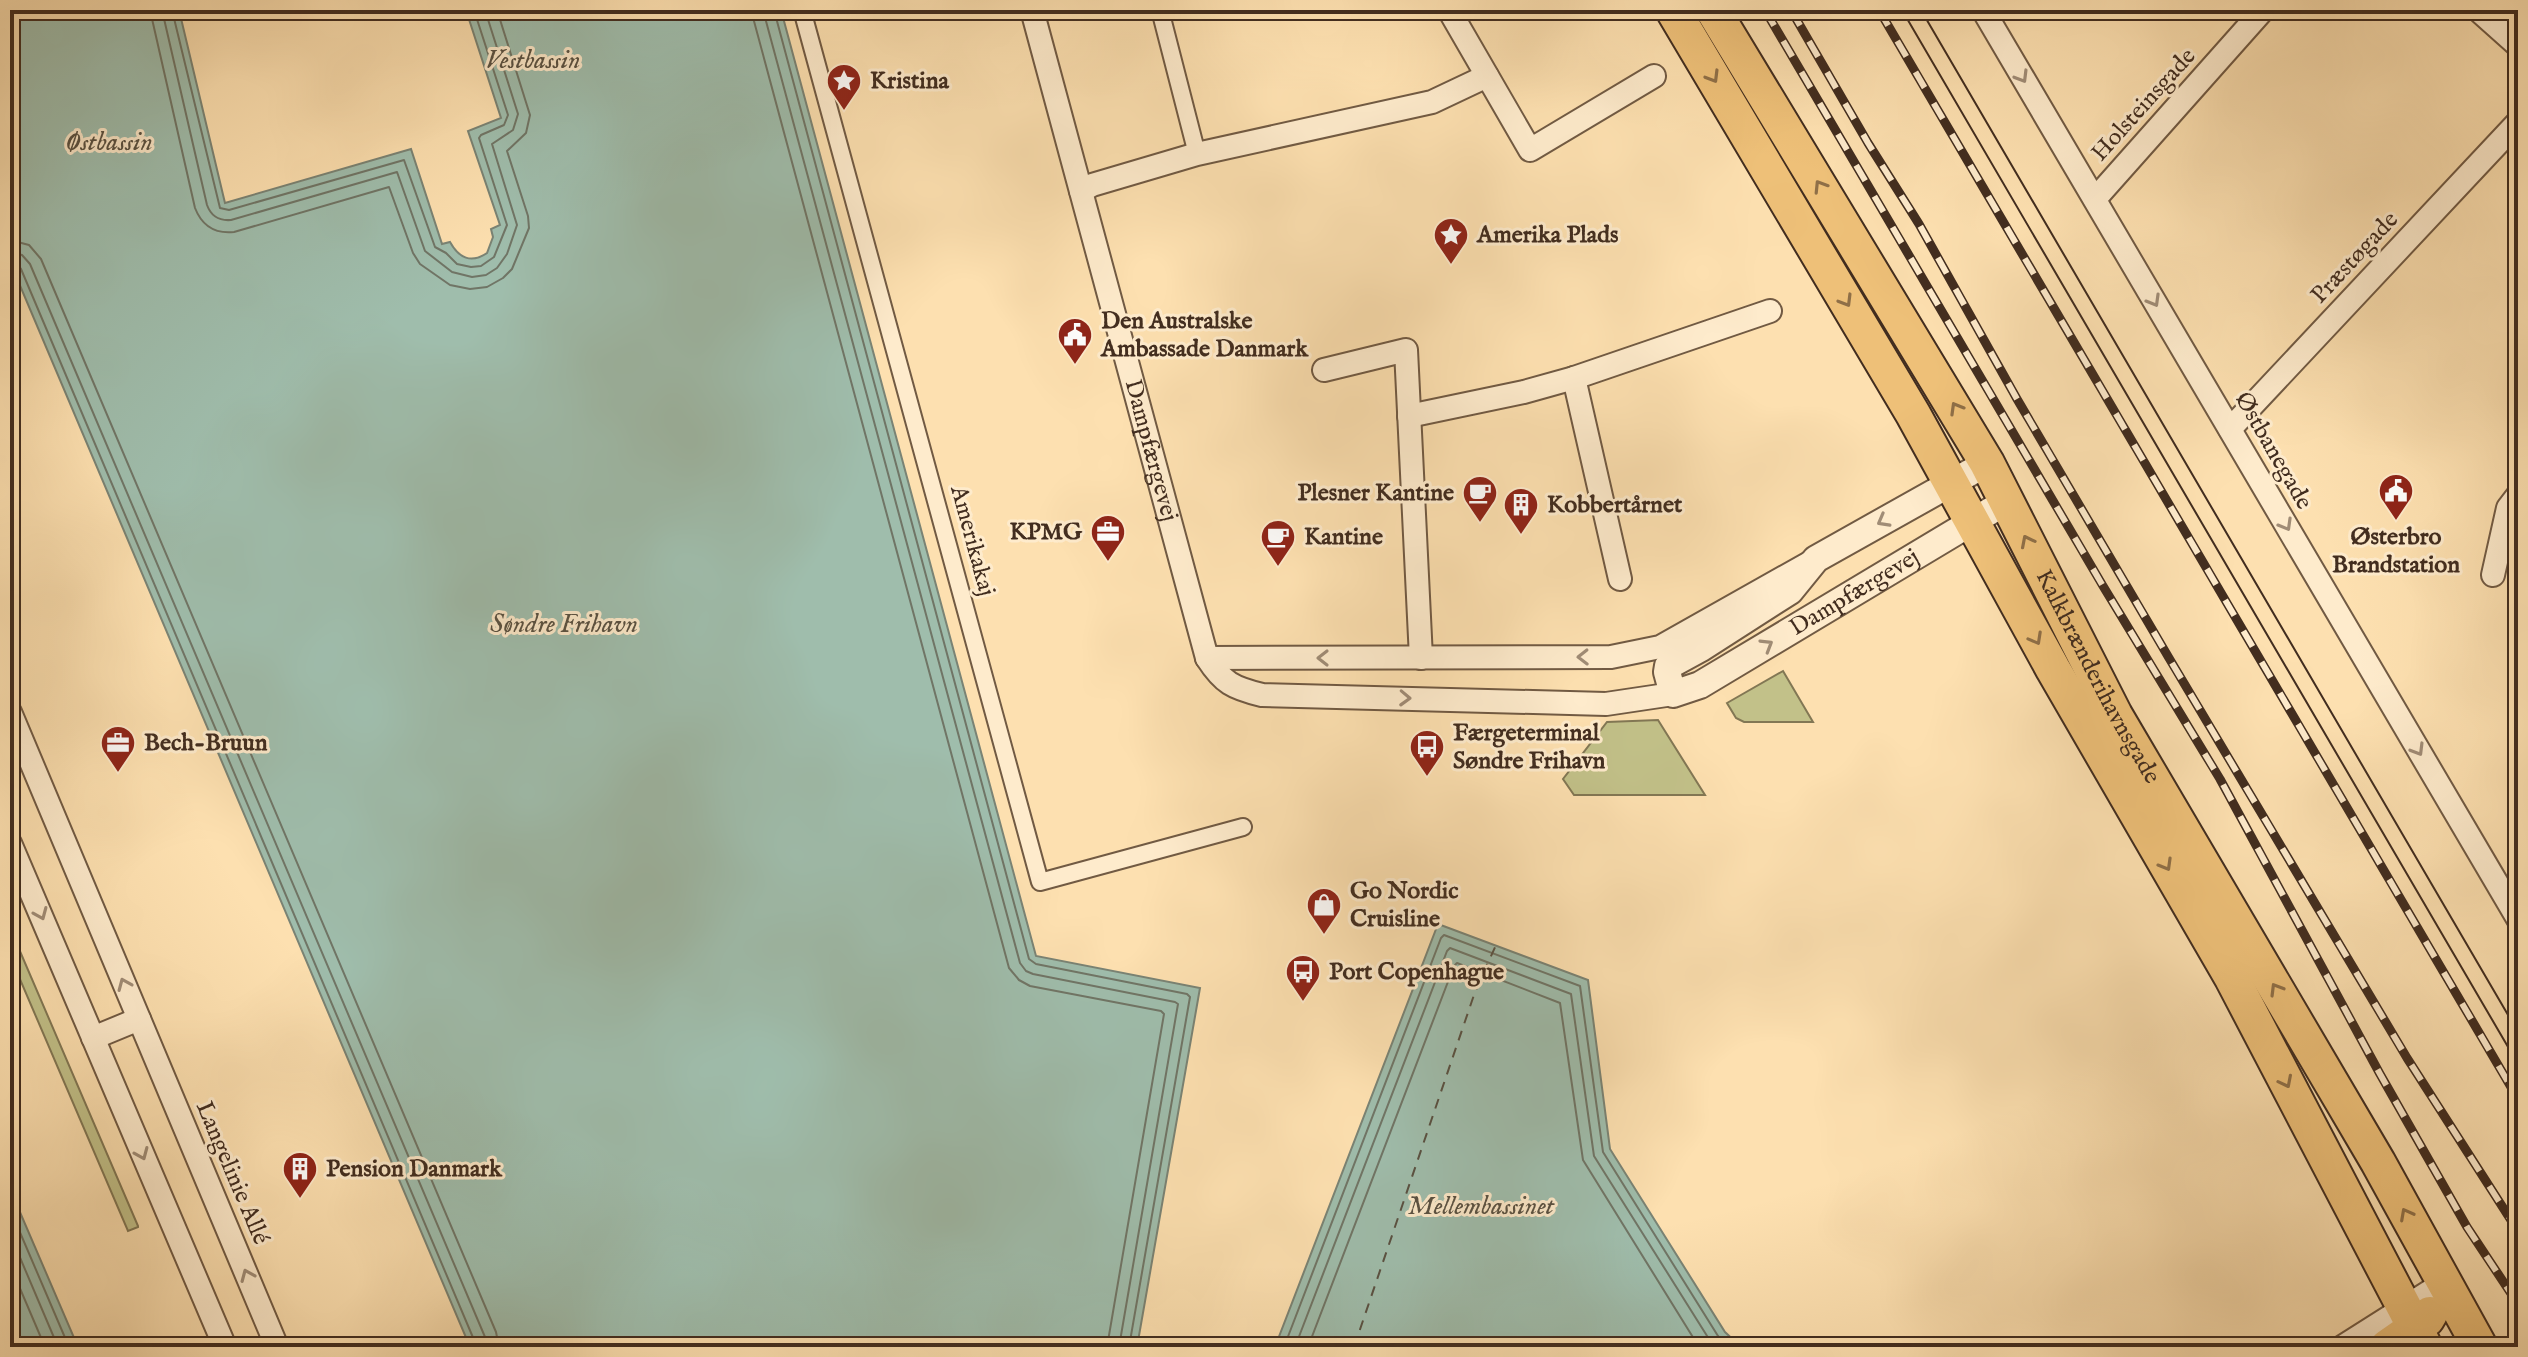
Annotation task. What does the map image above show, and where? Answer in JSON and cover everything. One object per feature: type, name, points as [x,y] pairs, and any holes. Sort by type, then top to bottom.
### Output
[{"type":"main road","name":"Kalkbrænderihavnsgade","points":[[1673,10],[1913,414],[1971,523],[2232,978],[2414,1328]]},
{"type":"main road","name":"Kalkbrænderihavnsgade","points":[[1713,10],[1987,463],[2115,715],[2378,1162],[2480,1347]]},
{"type":"main road","points":[[2387,1347],[2427,1319],[2436,1305],[2443,1283]]},
{"type":"street","name":"Amerikakaj","points":[[802,10],[1040,882],[1243,827]]},
{"type":"street","name":"Dampfærgevej","points":[[1032,10],[1213,668],[1240,690],[1262,695],[1606,704],[1673,694],[1700,685],[2007,501]]},
{"type":"street","points":[[1160,10],[1197,154]]},
{"type":"street","points":[[1449,10],[1530,150],[1654,76]]},
{"type":"street","name":"Østbanegade","points":[[1983,10],[2518,919]]},
{"type":"street","name":"Holsteinsgade","points":[[2095,199],[2263,10]]},
{"type":"street","points":[[2481,10],[2518,43]]},
{"type":"street","points":[[1081,191],[1197,154],[1432,102],[1487,76]]},
{"type":"street","name":"Præstøgade","points":[[2230,429],[2518,122]]},
{"type":"street","points":[[1409,416],[1524,392],[1574,378],[1770,311]]},
{"type":"street","points":[[1324,370],[1406,350],[1421,658]]},
{"type":"street","points":[[1574,378],[1620,579]]},
{"type":"street","name":"Dampfærgevej","points":[[1213,668],[1421,658],[1611,657],[1682,646],[1790,591],[1816,559],[1987,463]]},
{"type":"street","points":[[2493,575],[2508,508],[2518,495]]},
{"type":"street","name":"Dampfærgevej","points":[[1673,694],[1668,666],[1682,646]]},
{"type":"street","points":[[1682,646],[1700,685]]},
{"type":"street","name":"Langelinie Allé","points":[[10,712],[277,1347]]},
{"type":"street","points":[[10,843],[225,1347]]},
{"type":"street","points":[[93,1038],[139,1019]]},
{"type":"street","points":[[2342,1347],[2414,1328]]},
{"type":"shaded area","points":[[1783,671],[1813,722],[1744,722],[1736,718],[1727,703]]},
{"type":"shaded area","points":[[1658,720],[1705,795],[1574,795],[1563,779],[1607,722]]},
{"type":"shaded area","points":[[10,928],[138,1227],[128,1231],[10,956]]},
{"type":"water","name":"Søndre Frihavn","points":[[10,10],[179,10],[225,203],[411,149],[442,244],[450,242],[457,252],[471,259],[487,253],[493,237],[491,229],[500,225],[468,131],[501,118],[466,10],[781,10],[1036,956],[1200,988],[1137,1347],[470,1347],[10,262]]},
{"type":"water","name":"Mellembassinet","points":[[1438,924],[1588,980],[1610,1149],[1725,1332],[1741,1347],[1275,1347]]},
{"type":"water","points":[[10,1189],[78,1347],[10,1347]]},
{"type":"ferry route","points":[[1354,1347],[1475,992],[1496,945]]},
{"type":"tram line","points":[[1902,10],[2518,1064]]},
{"type":"tram line","points":[[1921,10],[2518,1032]]},
{"type":"railway","points":[[1765,10],[2103,586],[2220,779],[2380,1074],[2467,1227],[2518,1304]]},
{"type":"railway","points":[[1791,10],[1919,224],[2017,399],[2169,658],[2407,1058],[2518,1231]]},
{"type":"railway","points":[[1879,10],[2518,1099]]},
{"type":"place","name":"Kristina","points":[[844,112]]},
{"type":"place","name":"Amerika Plads","points":[[1451,266]]},
{"type":"place","name":"Den Australske Ambassade Danmark","points":[[1075,366]]},
{"type":"place","name":"Østerbro Brandstation","points":[[2396,522]]},
{"type":"place","name":"Plesner Kantine","points":[[1480,524]]},
{"type":"place","name":"Kobbertårnet","points":[[1521,536]]},
{"type":"place","name":"KPMG","points":[[1108,563]]},
{"type":"place","name":"Kantine","points":[[1278,568]]},
{"type":"place","name":"Bech-Bruun","points":[[118,774]]},
{"type":"place","name":"Færgeterminal Søndre Frihavn","points":[[1427,778]]},
{"type":"place","name":"Go Nordic Cruisline","points":[[1324,936]]},
{"type":"place","name":"Port Copenhague","points":[[1303,1003]]},
{"type":"place","name":"Pension Danmark","points":[[300,1200]]},
{"type":"water label","name":"Vestbassin","points":[[533,60]]},
{"type":"water label","name":"Østbassin","points":[[109,142]]}]
